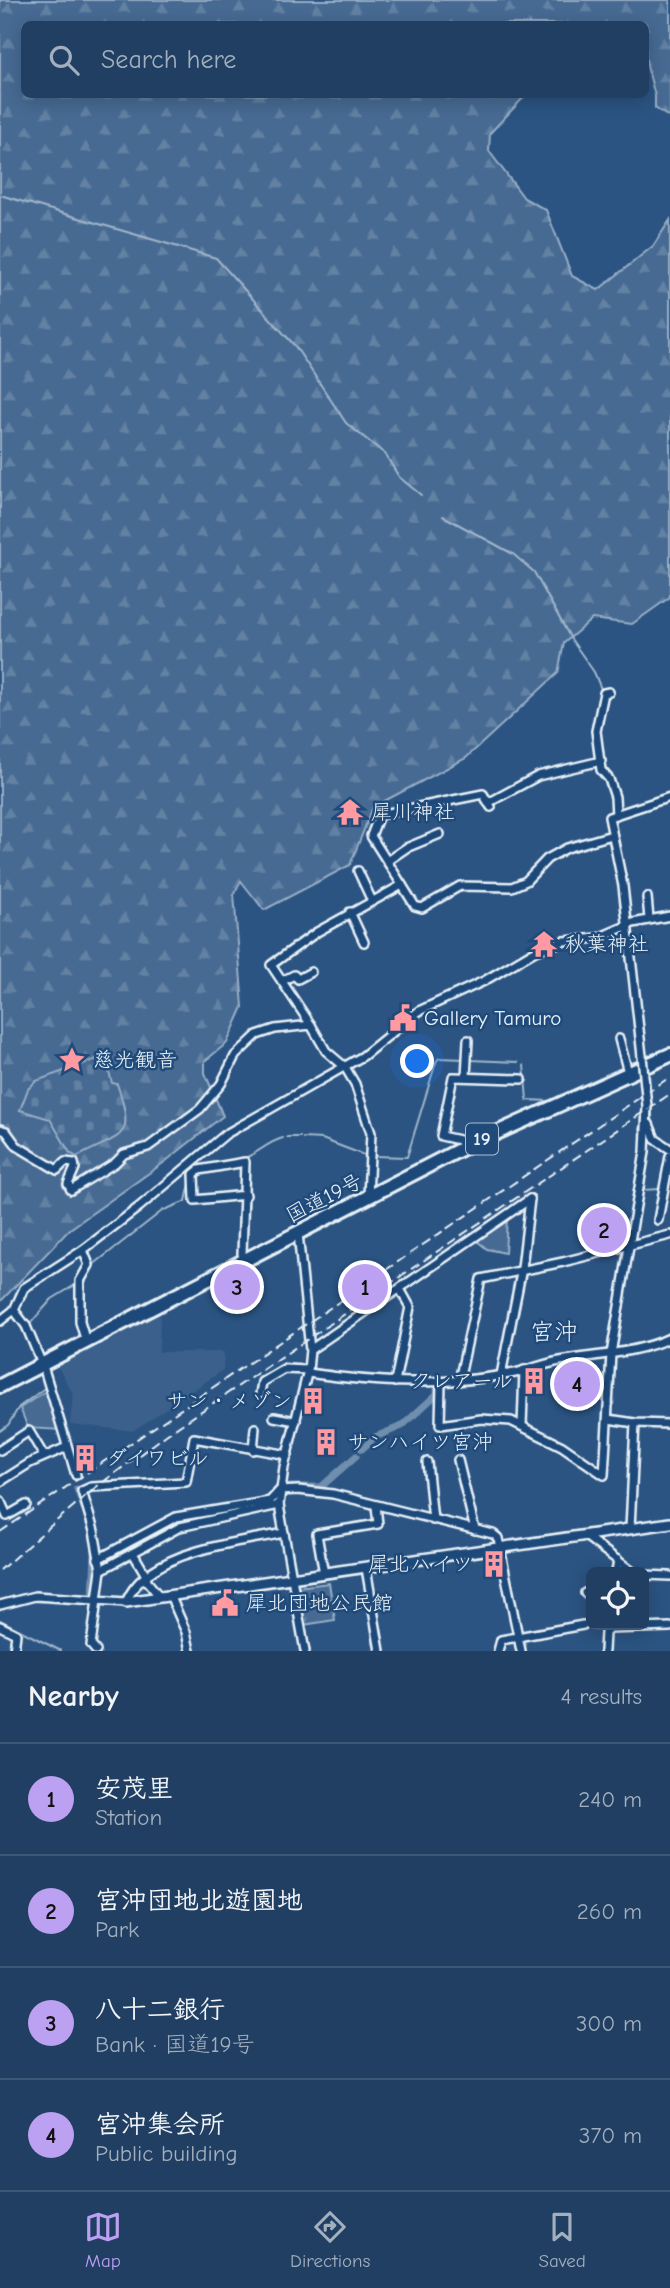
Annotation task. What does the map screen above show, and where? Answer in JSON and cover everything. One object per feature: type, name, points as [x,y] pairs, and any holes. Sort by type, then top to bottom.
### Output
[{"type":"highway","name":"国道19号","points":[[0,1386],[463,1148],[629,1076],[670,1055]]},
{"type":"street","points":[[608,692],[604,693],[596,723],[601,770],[615,797],[616,815]]},
{"type":"street","points":[[601,761],[538,776],[489,805],[483,794],[379,815],[371,836],[415,906],[422,908],[434,904],[460,886],[512,887],[526,881],[547,859],[567,848],[612,835]]},
{"type":"street","points":[[670,797],[609,817],[624,886],[626,925],[650,1132],[654,1139],[670,1149]]},
{"type":"street","points":[[387,861],[407,848],[440,834]]},
{"type":"street","points":[[358,871],[372,901]]},
{"type":"street","points":[[368,1197],[371,1133],[355,1084],[345,1067],[326,1051],[271,965],[350,912],[402,885]]},
{"type":"street","points":[[647,897],[649,919]]},
{"type":"street","points":[[350,912],[363,942]]},
{"type":"street","points":[[0,1321],[14,1310],[24,1288],[83,1250],[226,1134],[363,1056],[419,1011],[484,981],[526,956],[564,942],[598,938],[626,925],[670,916]]},
{"type":"street","points":[[282,981],[294,975],[298,979],[311,972]]},
{"type":"street","points":[[0,1129],[6,1131],[18,1146],[57,1170],[65,1162],[74,1164],[68,1184],[71,1190],[115,1163],[124,1154],[148,1147],[200,1109],[217,1090],[235,1056],[257,1035],[275,1029],[311,1025]]},
{"type":"street","points":[[619,1039],[629,1076]]},
{"type":"street","points":[[466,1077],[468,1040]]},
{"type":"street","points":[[463,1148],[459,1140],[441,1136],[453,1077],[522,1079]]},
{"type":"street","points":[[441,1383],[440,1424],[481,1419],[510,1421],[562,1446],[604,1475],[611,1354],[645,1152],[647,1106]]},
{"type":"street","points":[[658,1220],[670,1156]]},
{"type":"street","points":[[245,1259],[242,1254],[246,1195],[245,1162],[199,1170],[194,1174],[195,1200],[246,1195]]},
{"type":"street","points":[[310,1350],[530,1199],[501,1375]]},
{"type":"street","points":[[298,1233],[310,1350],[308,1372],[279,1491],[279,1505],[305,1651]]},
{"type":"street","points":[[459,1381],[481,1279],[629,1247],[670,1235]]},
{"type":"street","points":[[83,1250],[89,1265],[80,1281],[80,1322],[86,1342]]},
{"type":"street","points":[[395,1382],[410,1307],[400,1289]]},
{"type":"street","points":[[14,1310],[26,1326],[41,1365],[76,1475]]},
{"type":"street","points":[[260,1395],[262,1382],[284,1369],[395,1382],[441,1383],[501,1375],[566,1360],[611,1354],[670,1338]]},
{"type":"street","points":[[522,1426],[524,1370]]},
{"type":"street","points":[[274,1416],[296,1421]]},
{"type":"street","points":[[608,1419],[670,1424]]},
{"type":"street","points":[[630,1529],[635,1423]]},
{"type":"street","points":[[253,1450],[255,1428]]},
{"type":"street","points":[[0,1450],[29,1430],[44,1457]]},
{"type":"street","points":[[96,1651],[91,1645],[101,1570],[94,1531],[82,1491],[90,1486],[186,1482],[194,1438],[288,1455]]},
{"type":"street","points":[[0,1482],[67,1447]]},
{"type":"street","points":[[458,1460],[475,1530]]},
{"type":"street","points":[[426,1462],[433,1520]]},
{"type":"street","points":[[98,1559],[176,1517],[270,1501],[279,1491],[333,1494],[493,1534],[502,1546],[521,1651]]},
{"type":"street","points":[[0,1500],[7,1517],[26,1505]]},
{"type":"street","points":[[101,1570],[180,1527],[279,1505]]},
{"type":"street","points":[[324,1574],[317,1534],[378,1524],[376,1506]]},
{"type":"street","points":[[0,1605],[35,1596],[126,1602],[670,1523]]},
{"type":"street","points":[[126,1602],[130,1593],[146,1578],[189,1552],[284,1533]]},
{"type":"street","points":[[583,1534],[627,1567]]},
{"type":"street","points":[[133,1553],[160,1597]]},
{"type":"street","points":[[617,1567],[618,1560]]},
{"type":"street","points":[[366,1568],[380,1651]]},
{"type":"street","points":[[649,1575],[670,1576]]},
{"type":"street","points":[[170,1595],[186,1632],[190,1651]]},
{"type":"street","points":[[498,1651],[501,1640],[583,1625]]},
{"type":"street","points":[[0,1626],[16,1634],[14,1651]]},
{"type":"street","points":[[649,1627],[670,1627]]},
{"type":"street","points":[[604,1651],[605,1633],[612,1630]]},
{"type":"street","points":[[3,1651],[16,1641]]},
{"type":"shaded area","points":[[160,1314],[159,1352],[224,1352],[223,1370],[133,1431],[70,1424],[73,1394],[57,1365]]},
{"type":"green space","points":[[0,0],[670,0],[670,118],[655,108],[649,73],[649,21],[21,21],[21,98],[523,98],[490,133],[489,151],[524,198],[546,210],[572,276],[598,290],[653,246],[670,220],[670,597],[632,624],[592,619],[564,643],[558,673],[466,758],[373,807],[350,865],[264,910],[241,881],[234,894],[243,1007],[227,1043],[205,1061],[205,1073],[223,1116],[166,1161],[70,1229],[0,1302]]},
{"type":"green space","points":[[105,1056],[112,1083],[117,1084],[123,1103],[125,1126],[114,1138],[77,1157],[70,1153],[50,1119],[20,1110],[28,1089],[36,1081]]},
{"type":"green space","points":[[507,1218],[505,1253],[487,1249],[476,1240]]},
{"type":"green space","points":[[49,1389],[61,1430],[28,1428],[20,1408]]},
{"type":"green space","points":[[329,1583],[335,1620],[303,1625],[296,1587]]},
{"type":"waterway","points":[[0,195],[216,258],[295,346],[346,423],[385,454],[399,477],[421,495]]},
{"type":"waterway","points":[[443,516],[513,554],[534,572],[571,639],[594,672],[601,689],[598,702]]},
{"type":"waterway","points":[[593,729],[596,715]]},
{"type":"waterway","points":[[614,821],[615,830]]},
{"type":"waterway","points":[[632,938],[638,986]]},
{"type":"waterway","points":[[374,1156],[407,1157],[436,1062],[439,1058],[465,1059]]},
{"type":"waterway","points":[[470,1060],[518,1062]]},
{"type":"waterway","points":[[524,1065],[527,1100],[550,1101]]},
{"type":"waterway","points":[[650,1096],[653,1125]]},
{"type":"waterway","points":[[640,1128],[642,1141]]},
{"type":"waterway","points":[[287,1137],[300,1137]]},
{"type":"waterway","points":[[242,1159],[283,1138]]},
{"type":"waterway","points":[[303,1138],[322,1139],[364,1155]]},
{"type":"waterway","points":[[93,1265],[162,1211],[186,1201],[192,1175]]},
{"type":"waterway","points":[[642,1190],[660,1189]]},
{"type":"waterway","points":[[29,1325],[52,1299],[75,1285]]},
{"type":"waterway","points":[[616,1348],[654,1340],[670,1332]]},
{"type":"waterway","points":[[595,1352],[607,1349]]},
{"type":"waterway","points":[[549,1358],[574,1354]]},
{"type":"waterway","points":[[506,1370],[540,1362]]},
{"type":"waterway","points":[[283,1363],[304,1366]]},
{"type":"waterway","points":[[314,1369],[333,1371]]},
{"type":"waterway","points":[[467,1375],[496,1371]]},
{"type":"waterway","points":[[339,1373],[354,1374]]},
{"type":"waterway","points":[[359,1375],[393,1377]]},
{"type":"waterway","points":[[438,1377],[456,1376]]},
{"type":"waterway","points":[[400,1377],[419,1378]]},
{"type":"waterway","points":[[425,1377],[432,1378]]},
{"type":"waterway","points":[[0,1431],[8,1425],[19,1407],[46,1387]]},
{"type":"waterway","points":[[362,1449],[375,1437],[402,1426],[437,1394],[437,1390]]},
{"type":"waterway","points":[[285,1487],[321,1487],[356,1456]]},
{"type":"waterway","points":[[77,1489],[84,1508]]},
{"type":"waterway","points":[[93,1597],[95,1553]]},
{"type":"waterway","points":[[0,1620],[61,1651]]},
{"type":"railway","points":[[0,1532],[670,1077]]},
{"type":"railway","points":[[0,1570],[91,1491],[166,1435],[670,1094]]},
{"type":"place","name":"犀川神社","points":[[350,812]]},
{"type":"place","name":"秋葉神社","points":[[544,944]]},
{"type":"place","name":"Gallery Tamuro","points":[[403,1018]]},
{"type":"place","name":"慈光観音","points":[[72,1060]]},
{"type":"place","name":"宮沖団地北遊園地","points":[[604,1230]]},
{"type":"place","name":"八十二銀行","points":[[237,1287]]},
{"type":"place","name":"安茂里","points":[[365,1287]]},
{"type":"place","name":"クレアール","points":[[534,1381]]},
{"type":"place","name":"宮沖集会所","points":[[577,1384]]},
{"type":"place","name":"サン・メゾン","points":[[313,1401]]},
{"type":"place","name":"サンハイツ宮沖","points":[[326,1442]]},
{"type":"place","name":"ダイワビル","points":[[85,1458]]},
{"type":"place","name":"犀北ハイツ","points":[[494,1564]]},
{"type":"place","name":"犀北団地公民館","points":[[225,1603]]},
{"type":"district","name":"宮沖","points":[[554,1332]]}]
